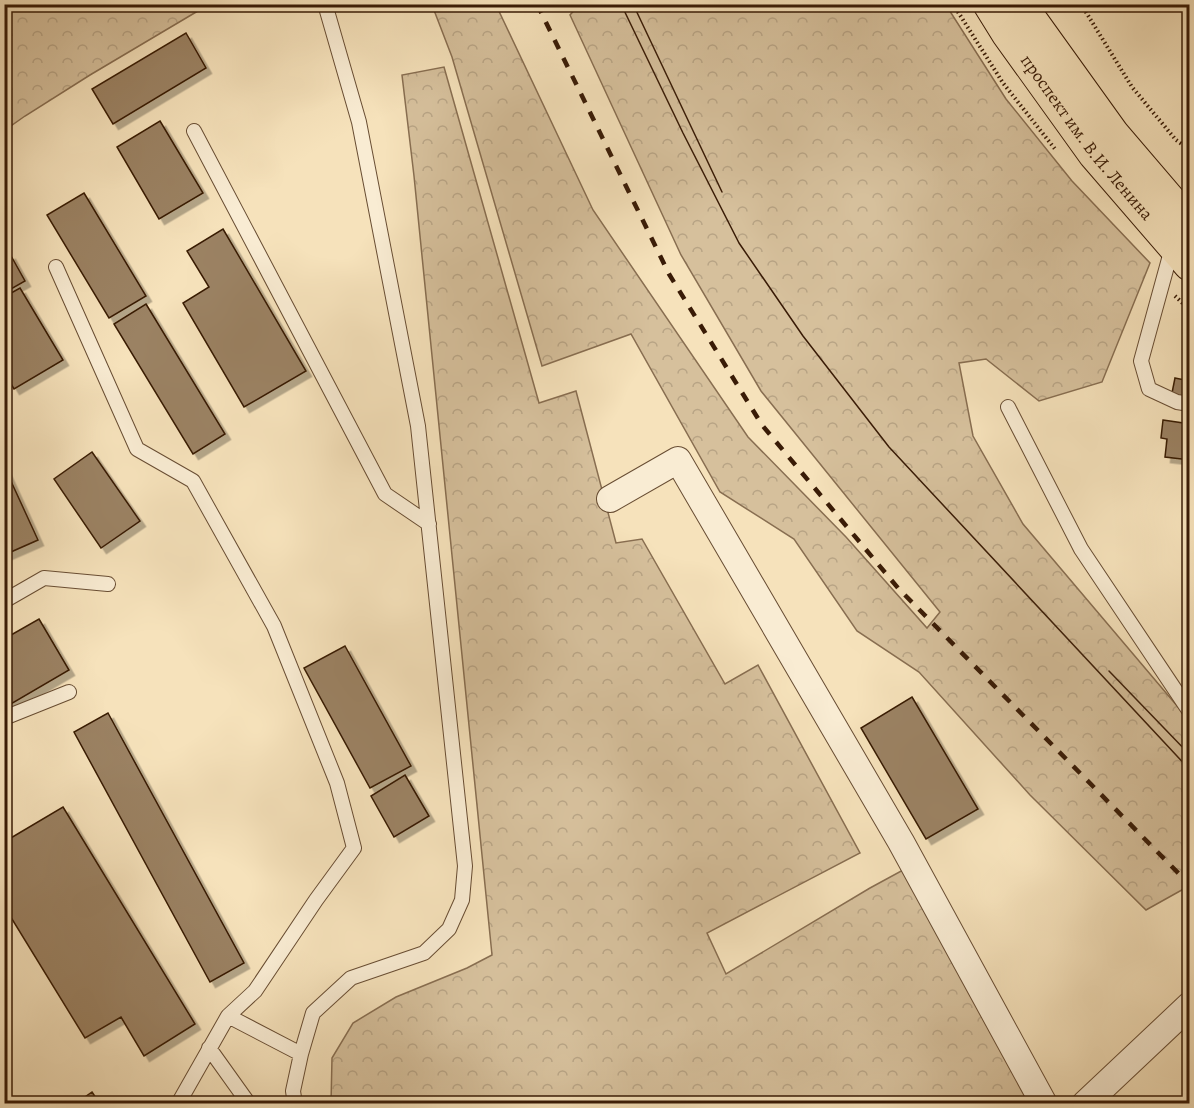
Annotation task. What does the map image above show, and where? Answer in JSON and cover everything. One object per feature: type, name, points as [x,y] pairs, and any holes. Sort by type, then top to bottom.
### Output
[{"type":"main road","name":"проспект им. В.И. Ленина","points":[[990,4],[1008,33],[1095,154],[1184,245]]},
{"type":"main road","name":"проспект им. В.И. Ленина","points":[[1021,4],[1113,135],[1184,245]]},
{"type":"street","points":[[610,499],[678,460],[901,842],[1044,1104]]},
{"type":"street","points":[[1085,1104],[1190,1005]]},
{"type":"lane","points":[[295,1104],[293,1091],[313,1013],[351,978],[424,953],[449,929],[462,900],[465,866],[418,426],[361,134],[325,4]]},
{"type":"lane","points":[[194,131],[385,494],[429,524]]},
{"type":"lane","points":[[1184,245],[1141,361],[1149,389],[1177,402],[1190,404]]},
{"type":"lane","points":[[56,267],[137,449],[193,481],[274,626],[337,783],[354,848],[255,991],[228,1016],[178,1104]]},
{"type":"lane","points":[[1008,407],[1081,549],[1190,712]]},
{"type":"lane","points":[[4,601],[44,578],[108,584]]},
{"type":"lane","points":[[4,718],[69,692]]},
{"type":"lane","points":[[228,1016],[301,1054]]},
{"type":"lane","points":[[209,1048],[249,1104]]},
{"type":"path","points":[[1081,4],[1132,87],[1176,140],[1190,150]]},
{"type":"green space","points":[[5,4],[208,5],[90,75],[5,130]]},
{"type":"green space","points":[[580,4],[946,5],[1006,99],[1072,181],[1150,263],[1102,382],[1039,401],[986,359],[959,363],[973,436],[1023,524],[1189,720],[1189,886],[1146,910],[1030,795],[919,672],[857,631],[794,539],[720,492],[631,334],[542,366],[452,57],[432,5],[496,5],[593,210],[748,437],[846,537],[927,628],[940,612],[761,391],[681,255],[570,15]]},
{"type":"green space","points":[[444,67],[539,403],[576,391],[616,543],[642,539],[725,684],[758,665],[860,853],[707,933],[726,974],[903,870],[1032,1103],[331,1104],[332,1058],[353,1023],[396,997],[467,968],[492,955],[402,75]]},
{"type":"building","points":[[186,33],[206,68],[113,124],[92,89]]},
{"type":"building","points":[[160,121],[203,193],[159,219],[117,147]]},
{"type":"building","points":[[84,193],[146,296],[109,318],[47,215]]},
{"type":"building","points":[[223,229],[306,371],[244,407],[183,303],[209,287],[187,251]]},
{"type":"building","points":[[10,254],[25,281],[4,293],[4,257]]},
{"type":"building","points":[[20,288],[63,360],[14,389],[4,372],[4,297]]},
{"type":"building","points":[[146,304],[225,434],[193,454],[114,324]]},
{"type":"building","points":[[1175,378],[1190,381],[1190,401],[1171,398]]},
{"type":"building","points":[[1163,420],[1190,424],[1190,460],[1165,457],[1167,439],[1161,438]]},
{"type":"building","points":[[92,452],[140,521],[101,548],[54,479]]},
{"type":"building","points":[[4,466],[38,540],[4,555]]},
{"type":"building","points":[[39,619],[69,670],[4,708],[4,639]]},
{"type":"building","points":[[345,646],[411,766],[370,788],[304,668]]},
{"type":"building","points":[[912,697],[978,809],[926,839],[861,728]]},
{"type":"building","points":[[108,713],[244,963],[210,982],[74,732]]},
{"type":"building","points":[[405,775],[429,816],[394,837],[371,796]]},
{"type":"building","points":[[63,807],[195,1024],[144,1056],[121,1017],[85,1038],[4,906],[4,842]]},
{"type":"building","points":[[92,1092],[100,1104],[75,1104]]},
{"type":"tram line","points":[[621,4],[739,243],[803,336],[889,447],[1190,770]]},
{"type":"tram line","points":[[633,4],[722,192]]},
{"type":"tram line","points":[[1109,671],[1190,755]]},
{"type":"railway","points":[[537,4],[669,274],[762,425],[898,588],[1190,885]]}]
